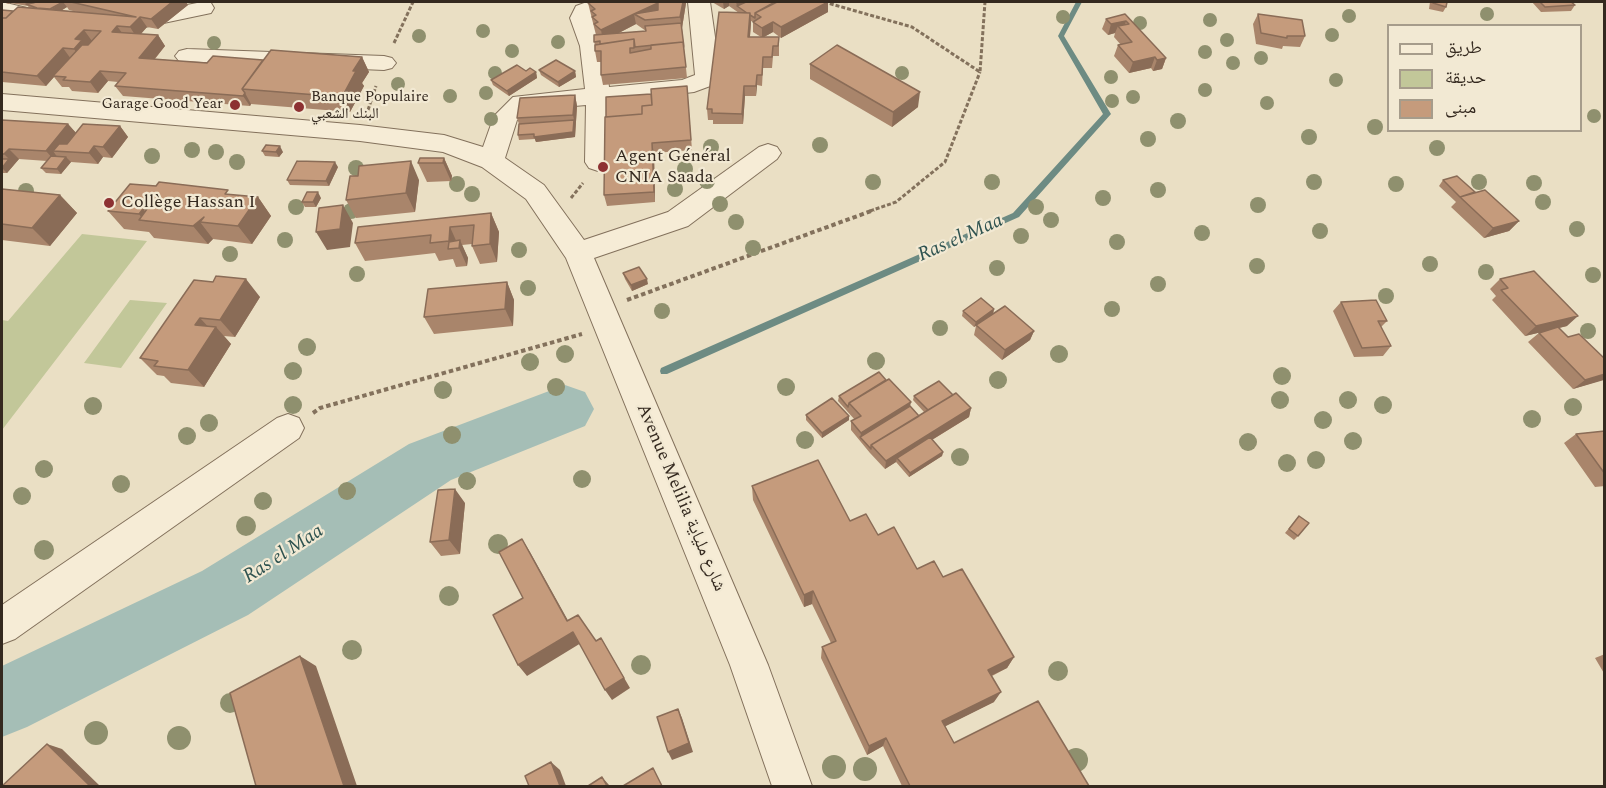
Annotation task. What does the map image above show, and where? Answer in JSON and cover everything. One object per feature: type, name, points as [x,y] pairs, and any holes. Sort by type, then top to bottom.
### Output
[{"type":"street","points":[[598,162],[598,95],[592,46],[581,18],[584,11],[604,2]]},
{"type":"street","points":[[491,161],[506,116],[515,106],[533,100],[685,87],[705,80],[708,72],[699,2]]},
{"type":"street","points":[[2,7],[79,25]]},
{"type":"street","points":[[112,24],[203,8]]},
{"type":"street","points":[[186,56],[384,63]]},
{"type":"street","name":"Avenue Melilia شارع ملياية","points":[[2,102],[360,133],[444,144],[491,161],[535,192],[555,216],[577,253],[608,323],[749,665],[792,786]]},
{"type":"street","points":[[577,253],[678,219],[768,153]]},
{"type":"street","points":[[2,626],[288,428]]},
{"type":"path","points":[[824,2],[912,27],[980,72]]},
{"type":"path","points":[[288,428],[320,408],[608,323],[896,202],[945,162],[980,72],[986,2]]},
{"type":"path","points":[[555,216],[598,162]]},
{"type":"green space","points":[[82,234],[147,241],[2,430],[2,320],[8,321]]},
{"type":"green space","points":[[130,300],[167,303],[121,368],[84,363]]},
{"type":"building","points":[[63,2],[50,9],[26,4]]},
{"type":"building","points":[[71,2],[172,2],[151,19],[140,17],[130,27],[117,26],[112,32],[158,35],[139,58],[207,63],[213,56],[263,60],[242,89],[245,93],[243,96],[115,86],[126,73],[100,71],[90,82],[63,80],[66,77],[53,76],[82,45],[88,45],[101,31],[84,30],[75,39],[82,40],[74,49],[63,48],[37,76],[2,72],[2,18],[6,18],[18,7],[136,17]]},
{"type":"building","points":[[658,2],[683,2],[680,17],[645,20],[634,14],[658,10]]},
{"type":"building","points":[[746,2],[775,2],[755,13],[755,18],[737,6]]},
{"type":"building","points":[[777,2],[828,2],[781,27],[773,22],[762,28],[753,22],[761,17],[755,13]]},
{"type":"building","points":[[1433,2],[1447,2],[1446,7]]},
{"type":"building","points":[[1540,2],[1571,2],[1575,5],[1545,7]]},
{"type":"building","points":[[588,3],[658,3],[601,30],[594,24],[598,22],[592,17],[596,15],[591,11],[595,9]]},
{"type":"building","points":[[2,10],[13,11],[6,18],[2,18]]},
{"type":"building","points":[[719,12],[750,13],[748,37],[779,37],[778,46],[773,46],[772,57],[763,57],[762,75],[757,75],[756,86],[744,86],[742,114],[712,113],[712,109],[707,109]]},
{"type":"building","points":[[1125,14],[1166,58],[1157,60],[1155,57],[1133,62],[1118,45],[1132,42],[1118,26],[1129,24],[1126,21],[1111,24],[1106,19]]},
{"type":"building","points":[[1258,14],[1302,20],[1305,36],[1287,36],[1287,38],[1261,33]]},
{"type":"building","points":[[681,23],[684,47],[683,42],[635,47],[634,39],[600,44],[600,41],[594,42],[594,35],[646,31],[645,26]]},
{"type":"building","points":[[634,39],[634,48],[630,48],[630,53],[651,49],[651,45],[683,42],[686,67],[601,75],[601,51],[595,51],[595,45]]},
{"type":"building","points":[[837,45],[920,92],[893,112],[810,64]]},
{"type":"building","points":[[271,50],[362,57],[342,97],[242,89]]},
{"type":"building","points":[[556,60],[575,71],[558,82],[539,70]]},
{"type":"building","points":[[517,65],[526,71],[530,68],[536,72],[507,91],[491,80]]},
{"type":"building","points":[[687,86],[691,140],[652,143],[654,192],[604,195],[605,117],[642,114],[642,106],[652,105],[651,89]]},
{"type":"building","points":[[651,94],[652,105],[642,106],[642,114],[606,117],[606,97]]},
{"type":"building","points":[[575,95],[573,115],[517,118],[520,98]]},
{"type":"building","points":[[2,120],[68,124],[46,151],[9,149],[2,154]]},
{"type":"building","points":[[574,120],[573,132],[534,137],[534,134],[518,135],[519,124]]},
{"type":"building","points":[[83,124],[120,126],[103,147],[94,146],[89,153],[53,151],[59,144],[67,144]]},
{"type":"building","points":[[266,145],[280,146],[276,152],[262,151]]},
{"type":"building","points":[[51,156],[66,157],[57,169],[41,168]]},
{"type":"building","points":[[420,158],[444,158],[443,163],[418,163]]},
{"type":"building","points":[[2,159],[9,159],[2,168]]},
{"type":"building","points":[[297,161],[335,162],[326,181],[287,180]]},
{"type":"building","points":[[411,161],[406,193],[346,200],[350,176],[358,176],[359,166]]},
{"type":"building","points":[[1457,176],[1475,192],[1460,197],[1443,180]]},
{"type":"building","points":[[159,182],[228,190],[225,194],[258,197],[238,226],[200,222],[204,217],[193,226],[139,220],[147,209],[143,209],[139,214],[108,211],[130,184],[156,186]]},
{"type":"building","points":[[2,189],[60,195],[32,228],[2,224]]},
{"type":"building","points":[[1485,190],[1519,221],[1493,228],[1460,197]]},
{"type":"building","points":[[307,192],[318,192],[313,202],[302,202]]},
{"type":"building","points":[[343,205],[340,229],[316,232],[319,208]]},
{"type":"building","points":[[491,213],[490,244],[472,246],[474,225],[450,227],[449,241],[430,243],[431,235],[355,243],[358,227]]},
{"type":"building","points":[[460,240],[459,248],[448,249],[449,242]]},
{"type":"building","points":[[639,267],[647,279],[631,285],[623,273]]},
{"type":"building","points":[[1534,271],[1578,316],[1536,326],[1501,290],[1508,288],[1500,279]]},
{"type":"building","points":[[216,276],[246,279],[220,320],[200,318],[195,325],[216,327],[188,370],[154,366],[158,361],[140,358],[194,280],[213,282]]},
{"type":"building","points":[[507,282],[505,309],[424,317],[428,289]]},
{"type":"building","points":[[981,298],[994,309],[976,322],[963,311]]},
{"type":"building","points":[[1376,300],[1387,321],[1378,321],[1391,346],[1362,348],[1341,302]]},
{"type":"building","points":[[1005,306],[1034,331],[1005,350],[976,325]]},
{"type":"building","points":[[1558,327],[1568,337],[1579,334],[1605,359],[1605,374],[1585,380],[1539,333]]},
{"type":"building","points":[[879,372],[886,380],[849,403],[848,407],[839,396]]},
{"type":"building","points":[[889,379],[911,402],[861,433],[851,421],[861,416],[849,403]]},
{"type":"building","points":[[939,381],[953,395],[928,410],[914,396]]},
{"type":"building","points":[[956,393],[971,408],[886,461],[871,445]]},
{"type":"building","points":[[832,398],[849,416],[822,433],[806,415]]},
{"type":"building","points":[[910,406],[919,416],[871,445],[871,449],[860,437]]},
{"type":"building","points":[[1605,431],[1605,474],[1576,434]]},
{"type":"building","points":[[930,437],[943,452],[910,473],[897,458]]},
{"type":"building","points":[[818,460],[850,521],[866,514],[878,535],[894,527],[917,569],[934,561],[943,577],[962,569],[1014,657],[988,670],[1001,692],[942,721],[954,743],[1038,701],[1089,786],[910,786],[886,738],[869,746],[822,647],[836,641],[813,591],[804,595],[752,486]]},
{"type":"building","points":[[455,489],[449,540],[430,542],[438,490]]},
{"type":"building","points":[[1299,516],[1309,523],[1298,536],[1289,529]]},
{"type":"building","points":[[522,539],[567,621],[578,615],[596,641],[601,638],[624,678],[605,690],[573,632],[518,665],[493,615],[523,598],[499,552]]},
{"type":"building","points":[[300,656],[344,786],[256,786],[230,693]]},
{"type":"building","points":[[678,709],[689,743],[668,752],[657,717]]},
{"type":"building","points":[[47,744],[90,786],[2,786]]},
{"type":"building","points":[[551,762],[560,786],[529,786],[525,776]]},
{"type":"building","points":[[653,768],[662,786],[623,786]]},
{"type":"building","points":[[602,777],[607,786],[588,786]]},
{"type":"waterway","name":"Ras el Maa","points":[[664,371],[1016,215],[1107,114],[1061,36],[1079,2]]},
{"type":"waterway","name":"Ras el Maa","points":[[2,702],[225,593],[430,462],[565,409]]},
{"type":"place","name":"Garage Good Year","points":[[235,105]]},
{"type":"place","name":"Banque Populaire البنك الشعبي","points":[[299,107]]},
{"type":"place","name":"Agent Général CNIA Saada","points":[[603,167]]},
{"type":"place","name":"Collège Hassan I","points":[[109,203]]}]
